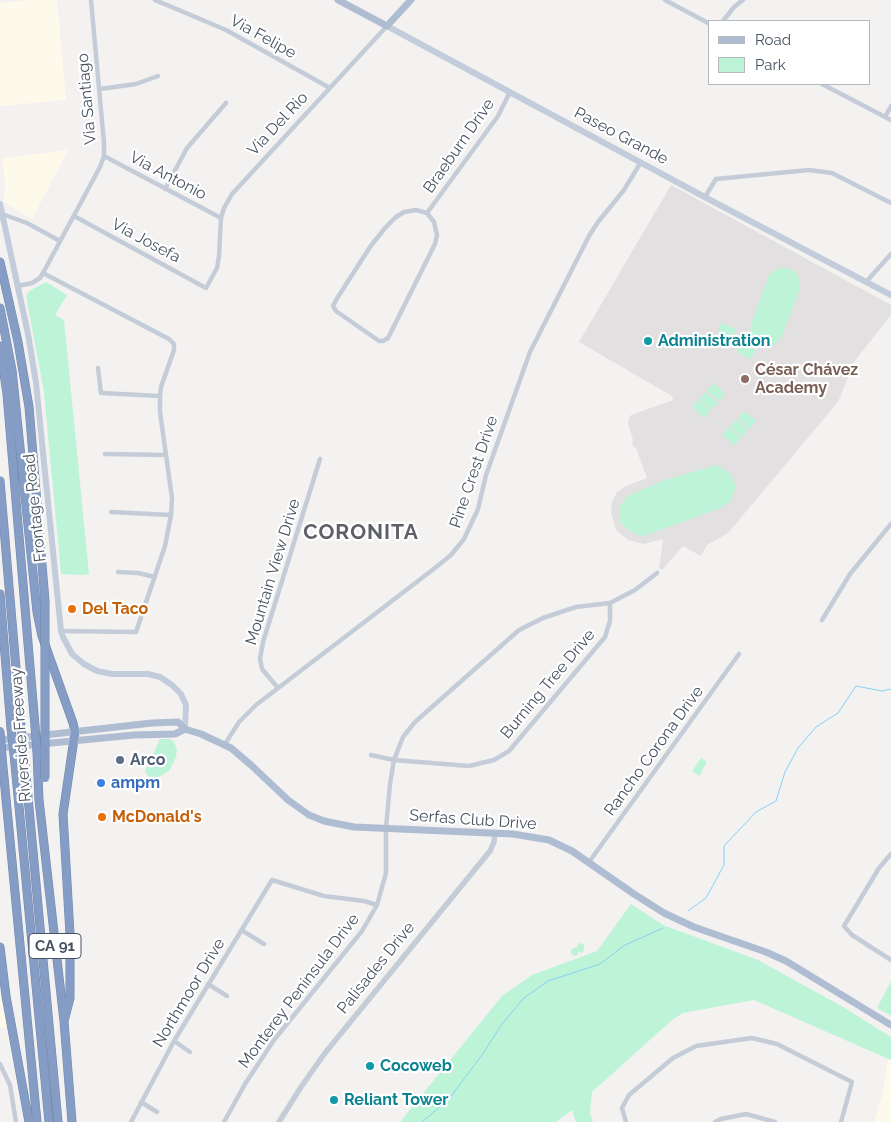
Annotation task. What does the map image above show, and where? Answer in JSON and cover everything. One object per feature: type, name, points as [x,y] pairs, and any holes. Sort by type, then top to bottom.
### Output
[{"type":"highway","points":[[0,262],[18,342],[29,407],[45,601],[45,778],[39,800]]},
{"type":"highway","points":[[0,308],[12,370],[37,612],[42,636],[73,722],[74,732],[63,814],[70,934],[70,998],[64,1021]]},
{"type":"highway","name":"Riverside Freeway","points":[[0,346],[7,394],[35,726],[39,800],[64,1021],[72,1122]]},
{"type":"highway","points":[[0,481],[58,1122]]},
{"type":"highway","points":[[0,594],[49,1122]]},
{"type":"highway","name":"Riverside Freeway","points":[[0,731],[37,1122]]},
{"type":"highway","points":[[0,947],[6,996],[29,1122]]},
{"type":"main road","name":"Paseo Grande","points":[[338,0],[891,295]]},
{"type":"main road","name":"Via Del Rio","points":[[387,26],[411,0]]},
{"type":"main road","name":"Frontage Road","points":[[0,204],[36,383],[61,631],[67,647],[84,664],[112,674],[148,674],[160,677],[172,684],[181,694],[186,705],[185,729]]},
{"type":"main road","name":"Serfas Club Drive","points":[[0,740],[152,723],[178,722],[185,729],[225,744],[252,765],[288,800],[309,814],[340,825],[542,838],[564,846],[664,913],[694,927],[766,952],[786,961],[891,1025]]},
{"type":"main road","points":[[0,748],[134,735],[175,734],[185,729]]},
{"type":"street","name":"Via Santiago","points":[[43,273],[100,167],[104,156],[100,89],[91,0]]},
{"type":"street","name":"Via Felipe","points":[[155,0],[226,30],[330,88]]},
{"type":"street","points":[[665,0],[708,23]]},
{"type":"street","points":[[724,20],[734,7],[744,0]]},
{"type":"street","name":"Via Del Rio","points":[[206,288],[217,268],[224,208],[232,194],[387,26]]},
{"type":"street","points":[[100,89],[136,84],[158,76]]},
{"type":"street","points":[[824,85],[891,120]]},
{"type":"street","name":"Braeburn Drive","points":[[427,213],[498,116],[510,92]]},
{"type":"street","points":[[166,189],[187,148],[226,102]]},
{"type":"street","points":[[885,117],[891,106]]},
{"type":"street","name":"Via Antonio","points":[[104,156],[222,218]]},
{"type":"street","name":"Pine Crest Drive","points":[[225,744],[247,713],[435,568],[451,555],[464,540],[478,510],[486,475],[530,352],[589,236],[629,183],[641,162]]},
{"type":"street","points":[[705,197],[716,179],[821,170],[844,178],[891,203]]},
{"type":"street","points":[[416,210],[427,213],[436,229],[435,244],[388,338],[383,341],[376,339],[336,311],[333,306],[370,247],[396,217],[404,212],[416,210]]},
{"type":"street","points":[[2,214],[27,223],[60,241]]},
{"type":"street","name":"Via Josefa","points":[[74,216],[206,288]]},
{"type":"street","points":[[866,282],[891,254]]},
{"type":"street","points":[[18,286],[32,283],[43,273],[168,338],[174,344],[174,350],[166,369],[160,396],[160,412],[172,498],[172,515],[166,546],[136,632],[61,631]]},
{"type":"street","points":[[98,368],[101,393],[108,395],[160,396]]},
{"type":"street","points":[[106,454],[166,455]]},
{"type":"street","name":"Mountain View Drive","points":[[278,688],[262,668],[260,659],[320,459]]},
{"type":"street","points":[[111,512],[172,515]]},
{"type":"street","points":[[822,620],[850,574],[891,524]]},
{"type":"street","points":[[118,572],[138,573],[155,577]]},
{"type":"street","points":[[610,603],[635,590],[658,573]]},
{"type":"street","name":"Burning Tree Drive","points":[[371,755],[394,760],[469,766],[494,760],[509,751],[605,637],[610,622],[610,603]]},
{"type":"street","name":"Monterey Peninsula Drive","points":[[224,1122],[245,1084],[274,1040],[362,931],[377,905],[386,873],[386,828],[390,784],[394,760],[403,737],[415,722],[519,630],[543,618],[576,607],[610,603]]},
{"type":"street","name":"Rancho Corona Drive","points":[[589,862],[739,654]]},
{"type":"street","name":"Palisades Drive","points":[[279,1122],[325,1053],[490,851],[495,834]]},
{"type":"street","points":[[891,854],[879,868],[844,926],[852,935],[891,960]]},
{"type":"street","name":"Northmoor Drive","points":[[132,1122],[174,1041],[272,880],[324,896],[364,901],[377,905]]},
{"type":"street","points":[[242,930],[264,944]]},
{"type":"street","points":[[208,984],[227,996]]},
{"type":"street","points":[[626,1122],[622,1108],[629,1095],[673,1058],[696,1046],[752,1038],[777,1044],[852,1082],[841,1122]]},
{"type":"street","points":[[174,1041],[190,1052]]},
{"type":"street","points":[[0,1064],[10,1085],[16,1122]]},
{"type":"street","points":[[141,1102],[157,1112]]},
{"type":"street","points":[[715,1122],[721,1118],[746,1114],[775,1122]]},
{"type":"shaded area","points":[[27,0],[57,0],[66,100],[0,106],[0,3]]},
{"type":"shaded area","points":[[68,150],[32,219],[4,202],[5,184],[2,158]]},
{"type":"shaded area","name":"César Chávez Academy","points":[[671,185],[891,305],[891,315],[854,362],[838,402],[728,533],[707,545],[701,556],[683,546],[662,570],[659,568],[663,539],[643,544],[628,540],[616,530],[611,513],[612,502],[617,492],[626,486],[647,478],[636,448],[632,445],[633,440],[628,424],[629,418],[631,415],[673,400],[672,396],[579,342]]},
{"type":"shaded area","points":[[0,991],[7,1027],[0,1028]]},
{"type":"shaded area","points":[[888,1059],[891,1060],[891,1122],[874,1122],[882,1095]]},
{"type":"green space","points":[[779,268],[795,271],[800,281],[800,288],[781,339],[771,346],[760,345],[750,335],[751,325],[769,275]]},
{"type":"green space","points":[[46,282],[67,295],[55,315],[64,320],[89,574],[61,574],[44,392],[26,296],[29,291]]},
{"type":"green space","points":[[721,323],[736,329],[732,337],[718,332]]},
{"type":"green space","points":[[717,334],[731,340],[727,349],[713,342]]},
{"type":"green space","points":[[742,343],[756,350],[751,359],[737,352]]},
{"type":"green space","points":[[714,383],[725,394],[719,401],[707,390]]},
{"type":"green space","points":[[706,392],[718,403],[711,410],[699,399]]},
{"type":"green space","points":[[698,400],[710,411],[704,418],[692,407]]},
{"type":"green space","points":[[744,411],[756,421],[749,429],[738,418]]},
{"type":"green space","points":[[736,419],[748,430],[742,437],[730,426]]},
{"type":"green space","points":[[729,427],[741,438],[734,445],[722,435]]},
{"type":"green space","points":[[716,465],[730,473],[736,486],[731,501],[721,508],[641,537],[627,529],[620,522],[619,507],[629,495],[665,480]]},
{"type":"green space","points":[[160,739],[170,739],[174,742],[177,749],[176,757],[169,771],[159,777],[150,777],[145,771]]},
{"type":"green space","points":[[701,758],[707,762],[699,776],[692,771]]},
{"type":"green space","points":[[631,904],[663,925],[758,960],[843,1007],[891,1037],[891,1060],[754,1000],[683,1013],[672,1020],[592,1092],[590,1113],[593,1122],[576,1122],[572,1110],[556,1122],[400,1122],[502,996],[532,975],[597,951]]},
{"type":"green space","points":[[578,943],[584,944],[584,951],[582,953],[578,952],[578,955],[574,956],[571,950],[577,947]]},
{"type":"green space","points":[[891,981],[891,1016],[877,1008]]},
{"type":"waterway","points":[[688,911],[706,898],[724,865],[724,846],[756,812],[776,801],[785,772],[798,748],[816,727],[838,713],[856,686],[882,691],[891,689]]},
{"type":"waterway","points":[[422,1122],[449,1099],[482,1055],[502,1024],[524,998],[548,981],[600,964],[625,945],[663,928]]},
{"type":"place","name":"Administration","points":[[648,341]]},
{"type":"place","name":"César Chávez Academy","points":[[745,379]]},
{"type":"place","name":"Del Taco","points":[[72,609]]},
{"type":"place","name":"Arco","points":[[120,760]]},
{"type":"place","name":"ampm","points":[[101,783]]},
{"type":"place","name":"McDonald's","points":[[102,817]]},
{"type":"place","name":"Cocoweb","points":[[370,1066]]},
{"type":"place","name":"Reliant Tower","points":[[334,1100]]},
{"type":"district","name":"CORONITA","points":[[361,533]]}]
